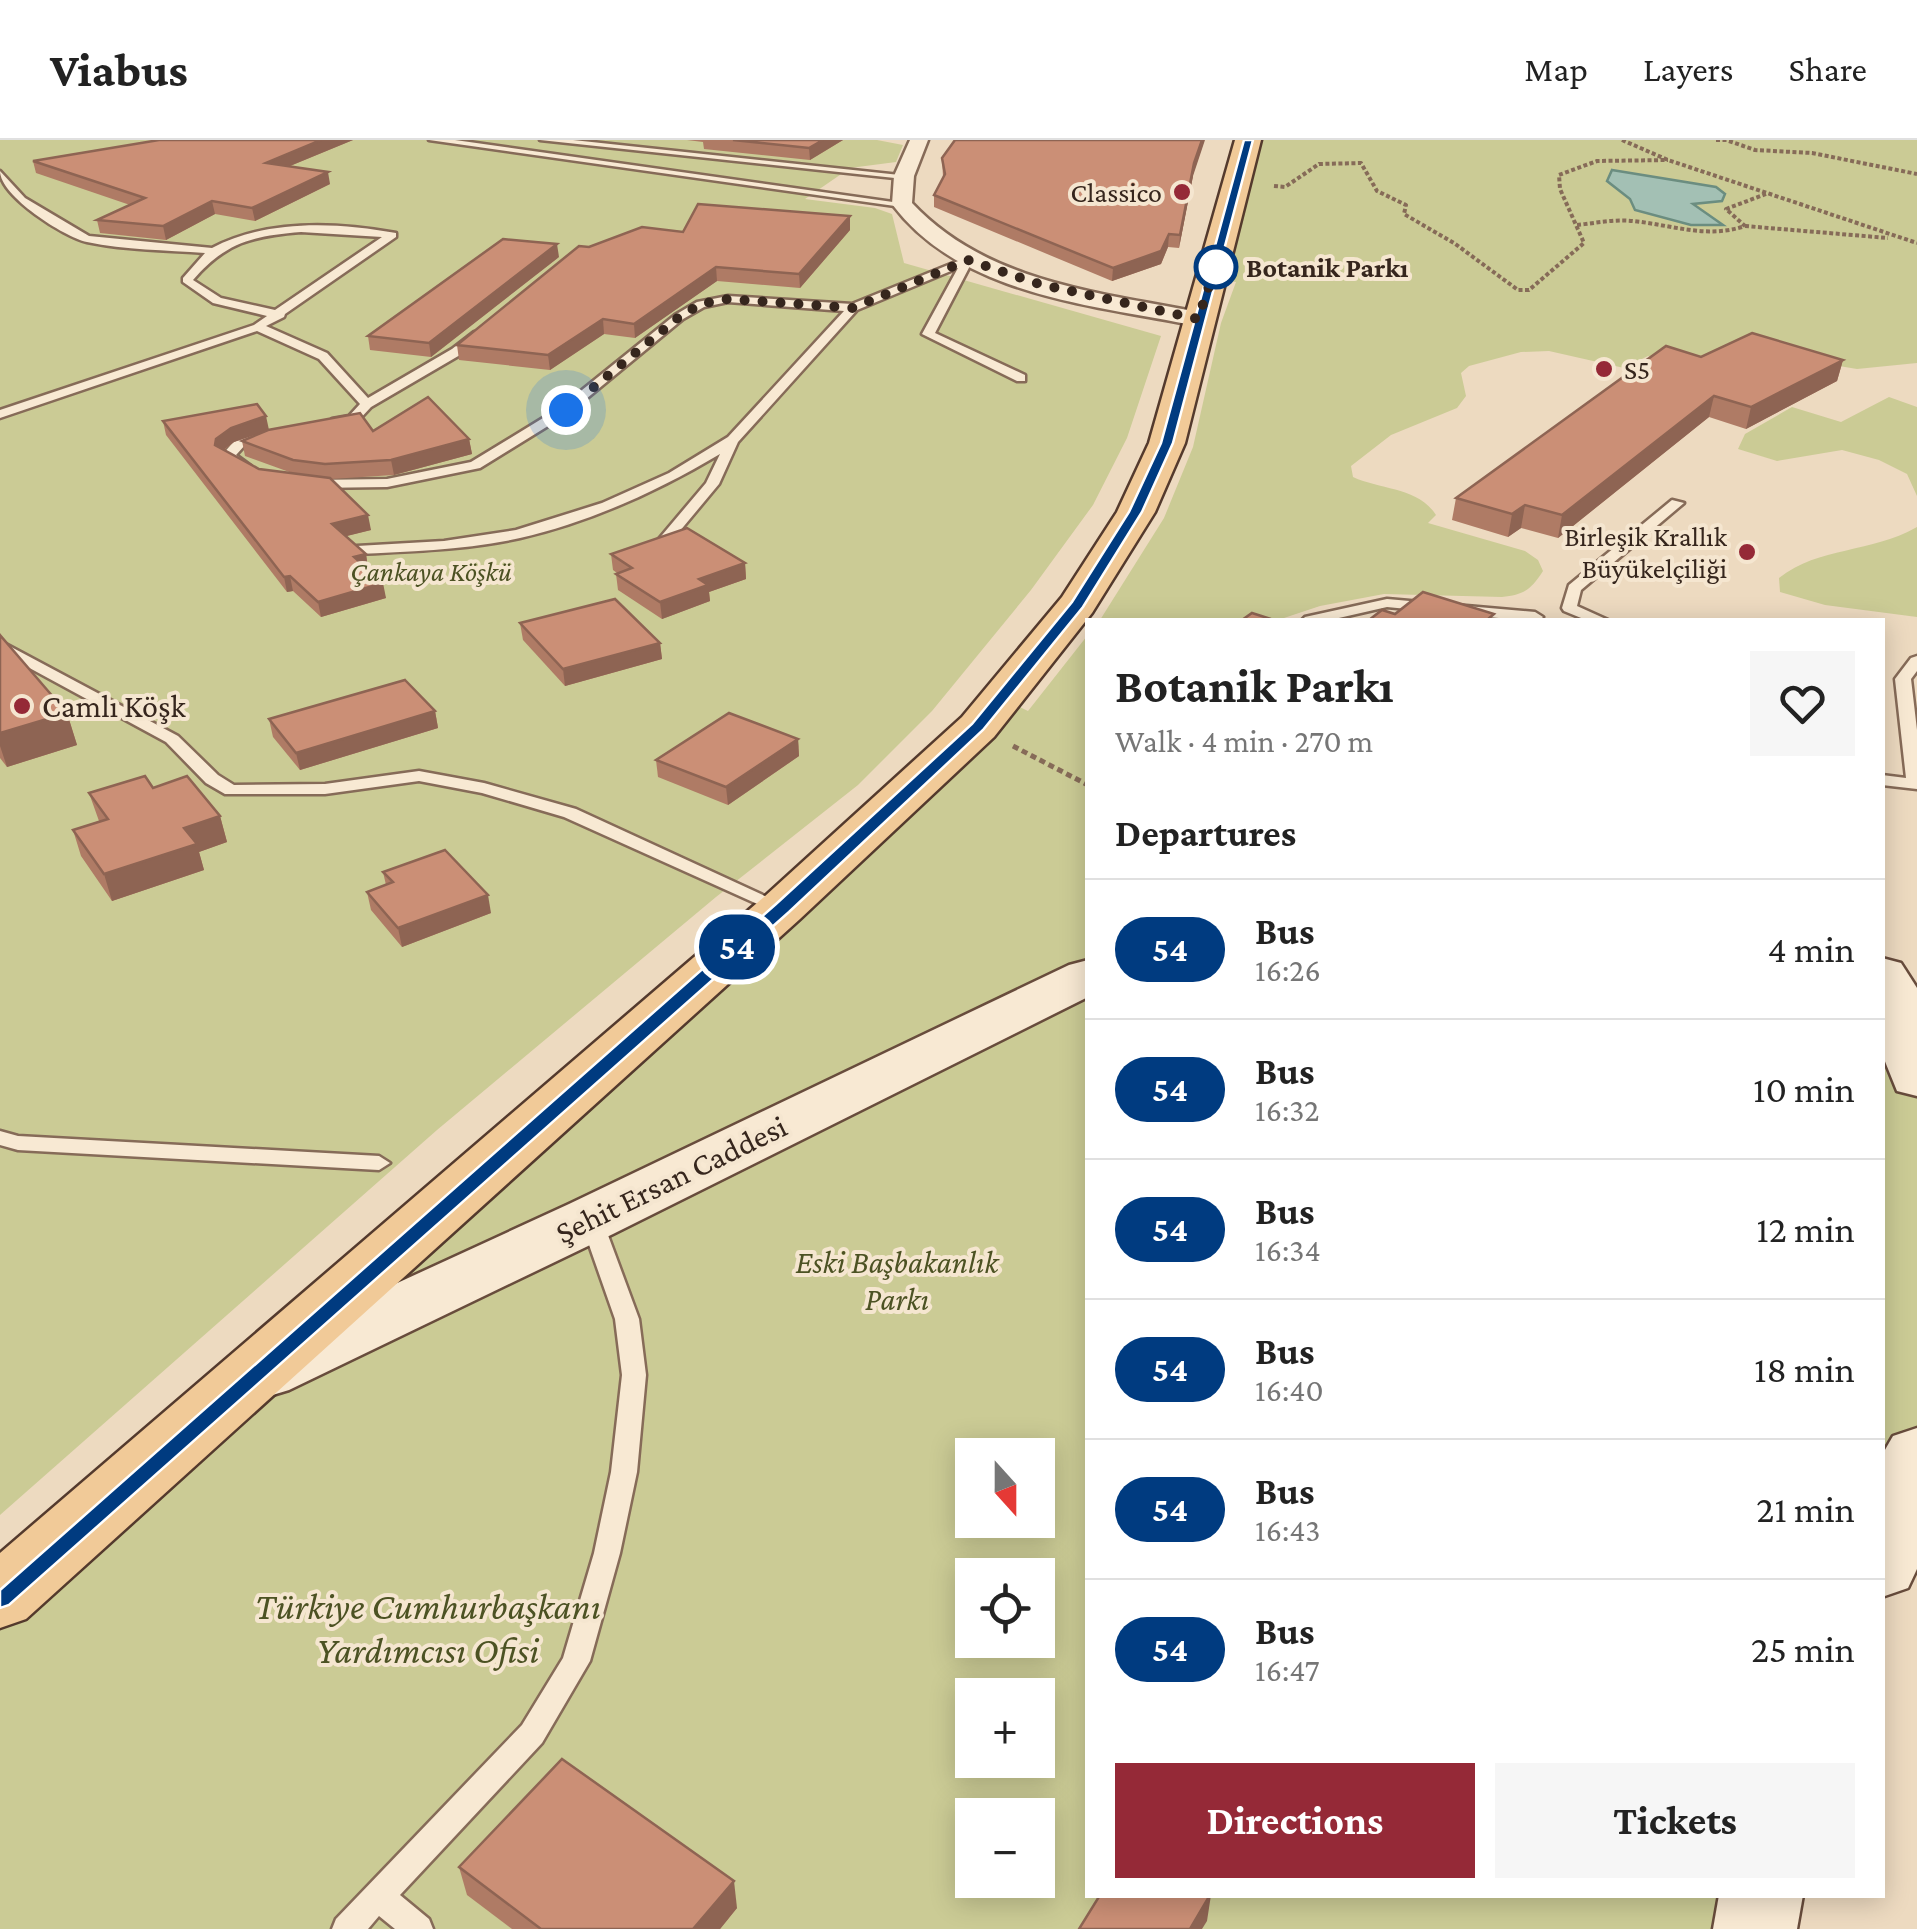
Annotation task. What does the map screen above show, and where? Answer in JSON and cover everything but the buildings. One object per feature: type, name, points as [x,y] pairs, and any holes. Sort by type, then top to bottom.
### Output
[{"type":"main road","points":[[0,1597],[782,908],[978,727],[1078,604],[1136,512],[1167,443],[1243,162]]},
{"type":"main road","name":"Şehit Ersan Caddesi","points":[[252,1378],[591,1219],[1085,977]]},
{"type":"main road","points":[[1885,979],[1893,992],[1917,1078]]},
{"type":"main road","points":[[1885,1557],[1917,1455]]},
{"type":"main road","points":[[1754,1929],[1760,1898]]},
{"type":"street","points":[[919,140],[904,176],[902,204],[918,227],[968,260],[1039,284],[1198,319]]},
{"type":"lane","points":[[434,140],[902,204]]},
{"type":"lane","points":[[545,140],[904,176]]},
{"type":"lane","points":[[653,167],[648,165],[650,159],[676,154]]},
{"type":"lane","points":[[0,174],[21,200],[86,239],[214,251],[305,228],[333,226],[392,235],[258,327],[0,414]]},
{"type":"lane","points":[[214,251],[187,280],[196,291],[236,306],[280,314]]},
{"type":"lane","points":[[357,550],[518,534],[607,506],[674,476],[733,440],[853,308],[968,260]]},
{"type":"lane","points":[[968,260],[928,334],[1021,378]]},
{"type":"lane","points":[[301,484],[387,483],[428,478],[475,465],[566,410],[679,317],[701,304],[728,299],[853,308]]},
{"type":"lane","points":[[258,327],[323,356],[367,404]]},
{"type":"lane","points":[[316,427],[352,419],[367,404],[456,352],[486,327]]},
{"type":"lane","points":[[256,472],[228,456],[242,441],[279,434]]},
{"type":"lane","points":[[659,547],[712,484],[733,440]]},
{"type":"lane","points":[[1568,608],[1574,588],[1677,504]]},
{"type":"lane","points":[[1319,618],[1387,603],[1533,618],[1568,608],[1595,618]]},
{"type":"lane","points":[[0,646],[172,739],[212,779],[231,790],[324,789],[419,776],[484,788],[570,813],[782,908]]},
{"type":"lane","points":[[1885,780],[1915,784],[1903,679],[1917,661]]},
{"type":"lane","points":[[0,1138],[379,1163]]},
{"type":"lane","points":[[347,1929],[532,1734],[576,1661],[607,1554],[624,1472],[634,1374],[627,1318],[591,1219]]},
{"type":"lane","points":[[378,1897],[418,1929]]},
{"type":"path","points":[[1622,140],[1668,160],[1917,243]]},
{"type":"path","points":[[1716,140],[1731,140],[1755,150],[1812,153],[1917,174]]},
{"type":"path","points":[[1243,162],[1285,186],[1319,164],[1362,163],[1377,191],[1406,206],[1404,214],[1454,243],[1518,290],[1529,290],[1584,242],[1560,189],[1559,175],[1572,166],[1602,161],[1668,160]]},
{"type":"path","points":[[1745,226],[1726,210],[1767,194]]},
{"type":"path","points":[[1577,225],[1630,220],[1690,232],[1732,232],[1745,226],[1899,238]]},
{"type":"path","points":[[978,727],[1085,783]]},
{"type":"green space","name":"Çankaya Köşkü","points":[[0,140],[877,140],[903,145],[896,162],[850,168],[805,199],[875,208],[892,214],[904,263],[1161,336],[1127,438],[1093,505],[1031,590],[932,711],[858,785],[716,897],[437,1130],[0,1515]]},
{"type":"green space","points":[[1248,140],[1917,140],[1917,363],[1857,369],[1821,363],[1685,368],[1648,356],[1624,368],[1549,351],[1521,352],[1469,366],[1461,373],[1466,396],[1457,408],[1391,435],[1351,466],[1353,477],[1419,499],[1436,515],[1428,523],[1525,551],[1538,560],[1543,571],[1516,595],[1384,594],[1320,606],[1284,618],[1101,618],[1164,518],[1193,447],[1221,323],[1236,282],[1212,279]]},
{"type":"green space","points":[[1889,397],[1917,407],[1917,496],[1907,474],[1879,460],[1842,450],[1777,461],[1738,449],[1745,434],[1792,407],[1841,422]]},
{"type":"green space","points":[[1917,527],[1917,617],[1825,605],[1780,592],[1779,578],[1811,560],[1881,542]]},
{"type":"green space","points":[[1085,639],[1085,1898],[1760,1898],[1755,1929],[0,1929],[0,1597],[1001,698],[1028,711]]},
{"type":"green space","points":[[1885,980],[1917,1078],[1917,1455],[1885,1560]]},
{"type":"shaded area","points":[[1612,170],[1716,187],[1725,194],[1722,201],[1693,204],[1723,225],[1691,225],[1635,210],[1630,199],[1607,181]]},
{"type":"bus line","name":"54","points":[[0,1597],[782,908],[978,727],[1078,604],[1136,512],[1167,443],[1198,319],[1225,238],[1248,140]]},
{"type":"place","name":"Classico","points":[[1182,192]]},
{"type":"place","name":"Botanik Parkı","points":[[1216,267]]},
{"type":"place","name":"S5","points":[[1604,369]]},
{"type":"place","name":"Birleşik Krallık Büyükelçiliği","points":[[1747,552]]},
{"type":"place","name":"Camlı Köşk","points":[[22,706]]},
{"type":"route","points":[[566,410],[679,317],[701,304],[728,299],[853,308],[968,260],[1039,284],[1198,319],[1218,259],[1216,267]]},
{"type":"park label","name":"Eski Başbakanlık Parkı","points":[[897,1280]]},
{"type":"park label","name":"Türkiye Cumhurbaşkanı Yardımcısı Ofisi","points":[[428,1628]]}]
